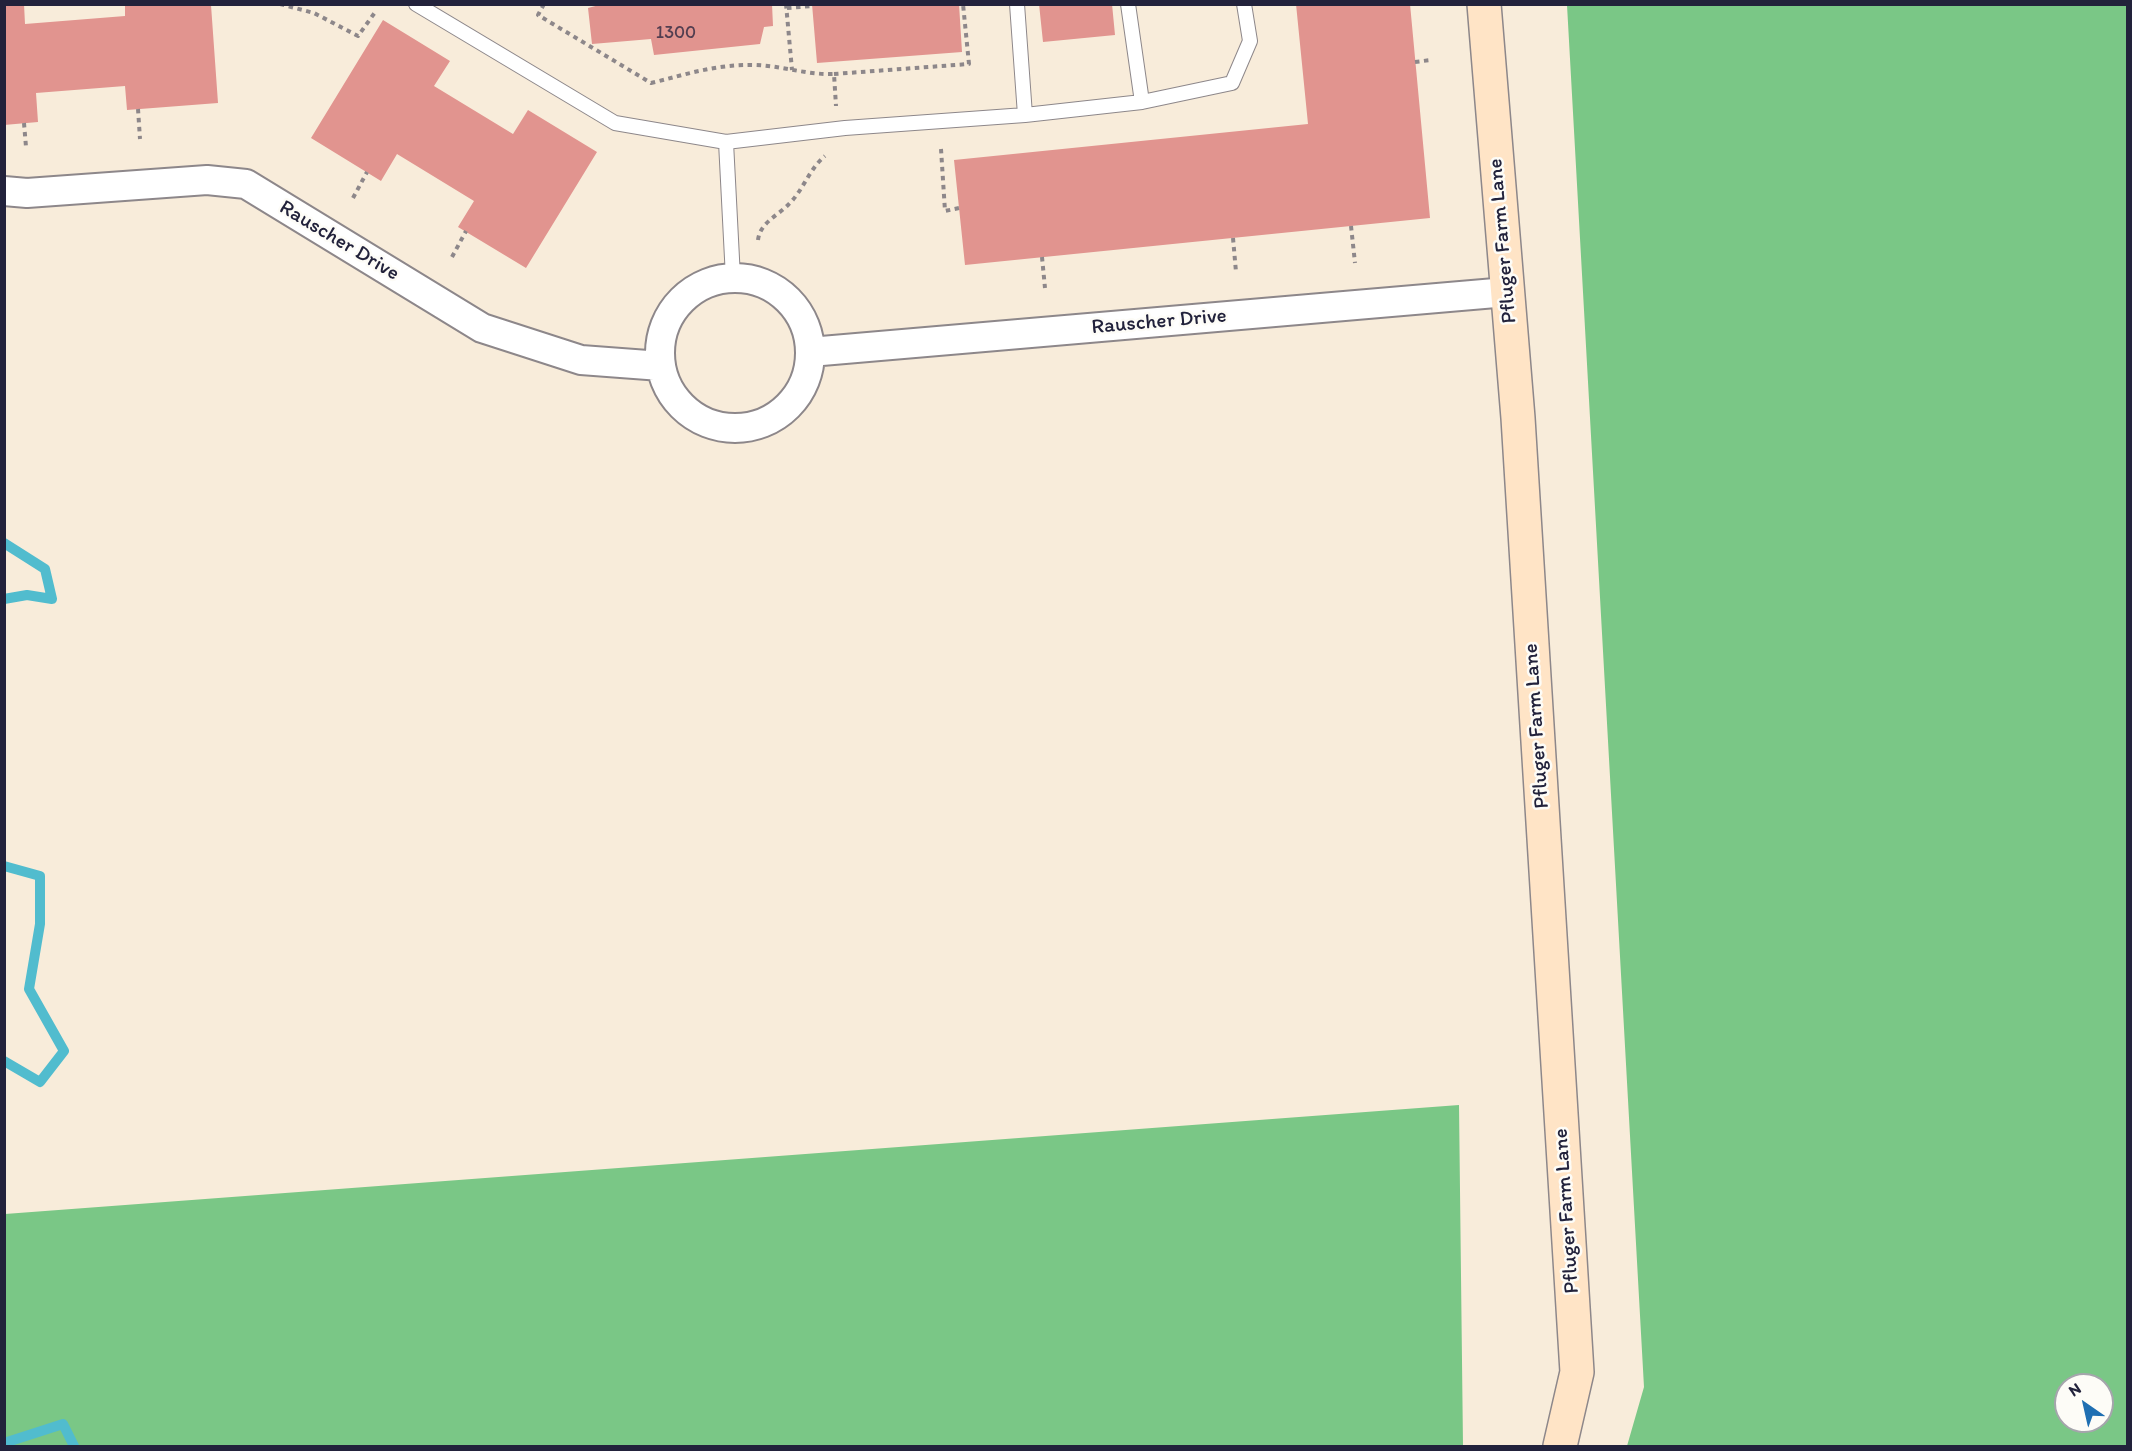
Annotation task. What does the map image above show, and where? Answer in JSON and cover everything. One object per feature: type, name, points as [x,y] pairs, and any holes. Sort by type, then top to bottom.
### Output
[{"type":"street","name":"Pfluger Farm Lane","points":[[1484,4],[1518,418],[1577,1372],[1560,1446]]},
{"type":"street","name":"Rauscher Drive","points":[[4,191],[27,193],[207,180],[246,184],[482,328],[581,360],[661,366]]},
{"type":"street","points":[[733,278],[754,280],[776,290],[794,307],[806,328],[810,352],[806,377],[799,391],[777,416],[754,426],[730,428],[705,422],[684,409],[669,390],[661,366],[661,341],[666,326],[684,298],[705,284],[733,278]]},
{"type":"street","name":"Rauscher Drive","points":[[810,352],[1507,292]]},
{"type":"lane","points":[[416,4],[615,123],[726,142],[844,128],[1025,115],[1142,102],[1232,83],[1250,40],[1244,4]]},
{"type":"lane","points":[[1017,4],[1025,115]]},
{"type":"lane","points":[[1128,4],[1142,102]]},
{"type":"lane","points":[[726,142],[733,278]]},
{"type":"path","points":[[280,4],[314,13],[358,36],[376,11]]},
{"type":"path","points":[[544,4],[538,15],[651,83],[705,67],[757,65],[834,74],[969,64],[963,4]]},
{"type":"path","points":[[792,70],[787,6],[812,6]]},
{"type":"path","points":[[1415,62],[1431,60]]},
{"type":"path","points":[[834,74],[836,106]]},
{"type":"path","points":[[138,109],[140,139]]},
{"type":"path","points":[[24,123],[26,147]]},
{"type":"path","points":[[941,149],[945,211],[959,208]]},
{"type":"path","points":[[758,246],[758,237],[767,222],[790,203],[815,165],[824,156],[832,155]]},
{"type":"path","points":[[353,198],[367,172]]},
{"type":"path","points":[[1351,226],[1355,263]]},
{"type":"path","points":[[452,257],[466,231]]},
{"type":"path","points":[[1233,238],[1236,273]]},
{"type":"path","points":[[1042,257],[1044,288]]},
{"type":"green space","points":[[1567,5],[2127,5],[2127,1446],[1627,1446],[1644,1387]]},
{"type":"green space","points":[[1459,1105],[1463,1446],[5,1446],[5,1214]]},
{"type":"building","points":[[4,4],[24,4],[25,24],[125,16],[125,5],[211,5],[218,103],[127,110],[125,86],[36,93],[38,122],[4,125]]},
{"type":"building","points":[[603,4],[772,4],[773,26],[764,27],[760,44],[654,55],[651,39],[592,44],[588,8]]},
{"type":"building","points":[[812,4],[959,4],[962,52],[817,63]]},
{"type":"building","points":[[1039,4],[1112,4],[1115,35],[1043,42]]},
{"type":"building","points":[[1296,4],[1410,4],[1430,218],[965,265],[954,160],[1308,124]]},
{"type":"building","points":[[383,20],[450,61],[434,86],[513,134],[528,110],[597,152],[526,268],[458,227],[474,201],[397,154],[381,181],[311,138]]},
{"type":"waterway","points":[[4,543],[45,569],[52,599],[27,595],[4,599]]},
{"type":"waterway","points":[[4,866],[40,876],[40,924],[29,989],[64,1051],[40,1082],[4,1061]]},
{"type":"waterway","points":[[4,1443],[63,1424],[74,1446]]}]
